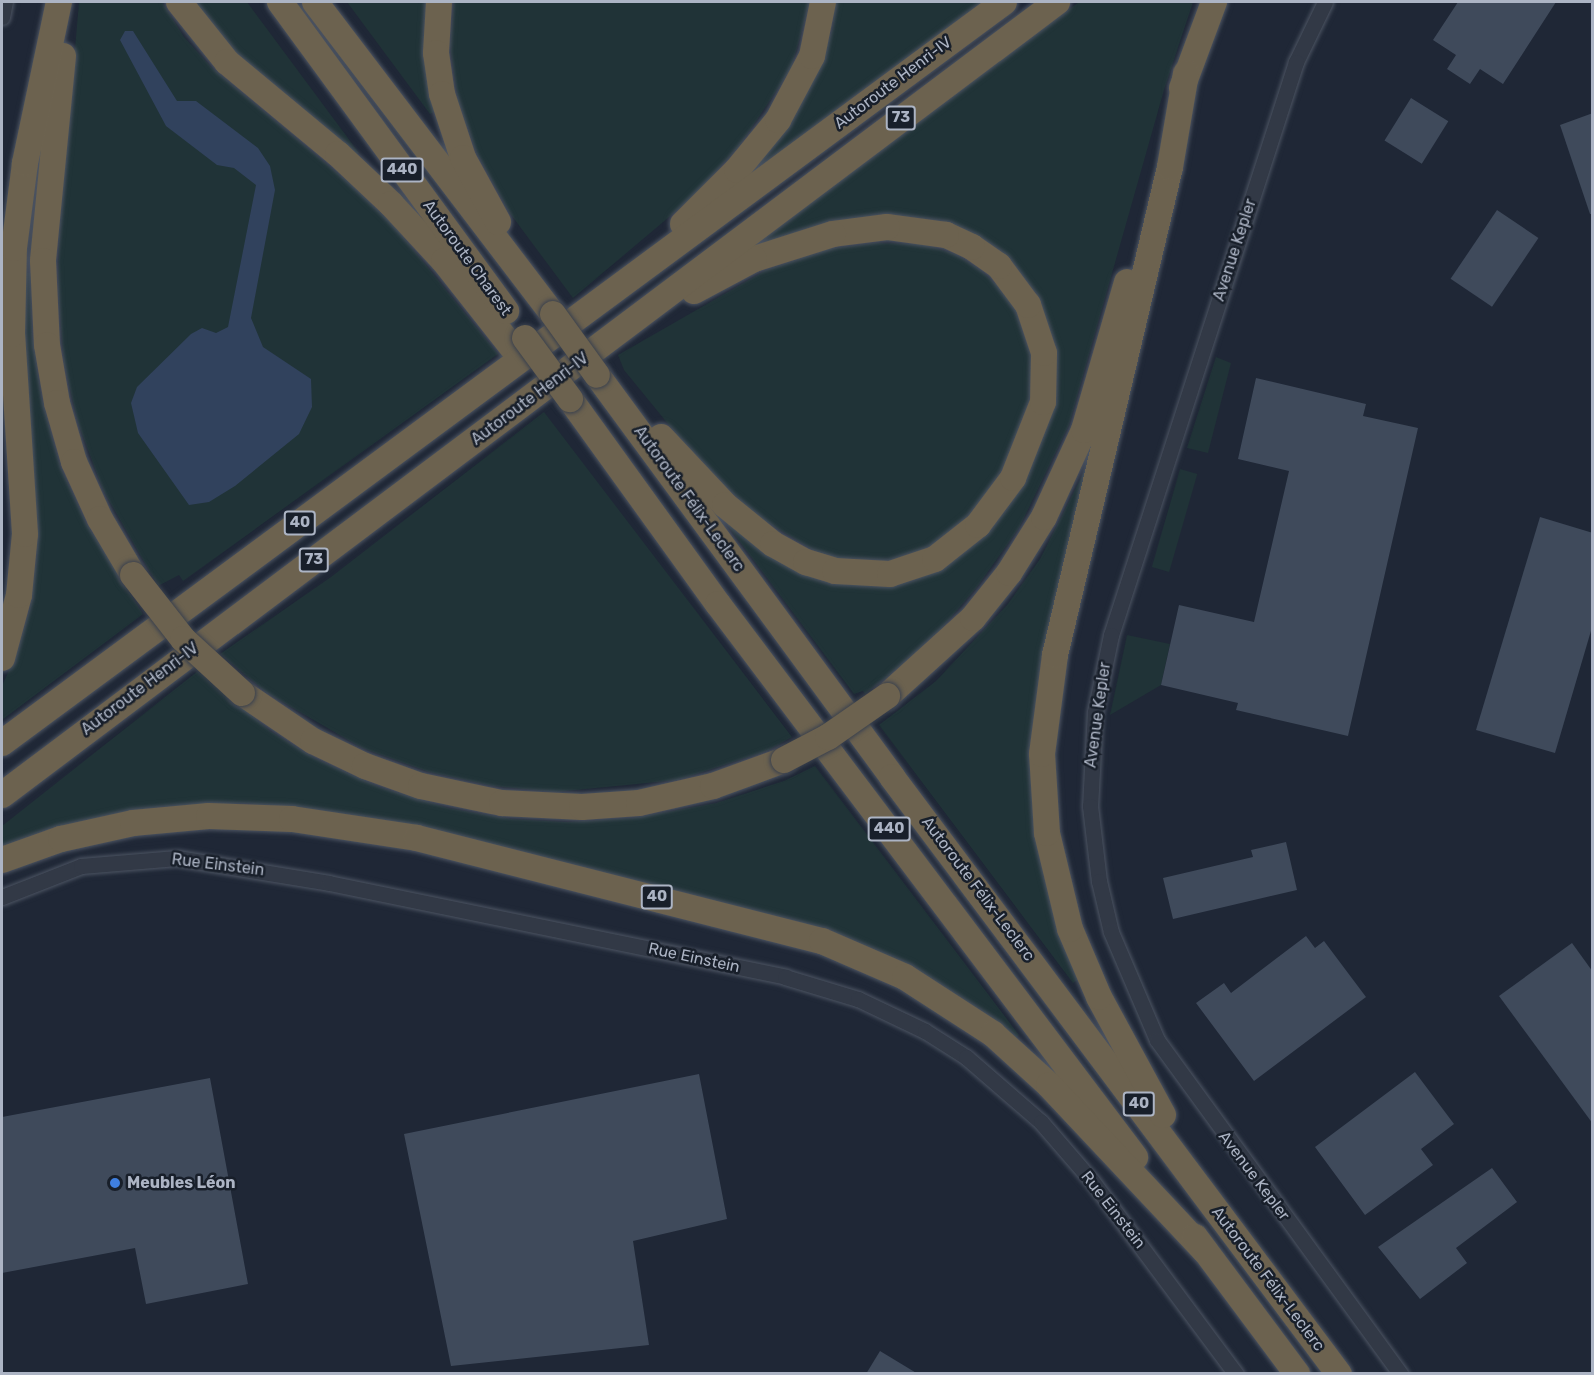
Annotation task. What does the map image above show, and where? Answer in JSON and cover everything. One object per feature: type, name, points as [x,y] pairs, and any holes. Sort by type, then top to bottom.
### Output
[{"type":"highway","points":[[2,658],[19,596],[25,534],[12,334],[14,248],[25,164],[59,2]]},
{"type":"highway","points":[[67,2],[43,261],[47,345],[57,403],[74,462],[100,519],[133,575],[183,639],[242,693],[313,741],[365,766],[430,788],[502,803],[582,807],[639,802],[713,786],[784,760],[828,737],[887,696],[933,657],[991,597],[1059,489],[1094,401],[1186,73],[1214,2]]},
{"type":"highway","points":[[178,2],[227,62],[338,154],[391,204],[518,343]]},
{"type":"highway","name":"Autoroute Charest","points":[[280,2],[518,343],[564,403]]},
{"type":"highway","name":"Autoroute Charest","points":[[315,2],[601,379]]},
{"type":"highway","points":[[440,2],[438,72],[451,126],[475,181],[546,305]]},
{"type":"highway","points":[[599,303],[698,210],[765,137],[808,64],[823,2]]},
{"type":"highway","name":"Autoroute Henri-IV","points":[[2,743],[1004,2]]},
{"type":"highway","name":"Autoroute Henri-IV","points":[[2,795],[136,692],[1057,2]]},
{"type":"highway","points":[[1186,73],[1170,167],[1055,655],[1044,722],[1042,771],[1051,858],[1076,945],[1115,1029],[1208,1197]]},
{"type":"highway","points":[[601,379],[756,533],[806,562],[861,575],[890,574],[920,566],[965,538],[1013,478],[1043,402],[1046,370],[1041,336],[1020,291],[985,255],[932,232],[871,228],[793,244],[734,269],[622,330]]},
{"type":"highway","name":"Autoroute Félix-Leclerc","points":[[601,379],[892,777],[1339,1374]]},
{"type":"highway","name":"Autoroute Félix-Leclerc","points":[[564,403],[718,604],[1296,1374]]},
{"type":"highway","points":[[2,806],[136,692]]},
{"type":"highway","name":"40","points":[[2,860],[61,839],[133,823],[209,816],[292,819],[417,838],[822,941],[905,977],[993,1034],[1049,1084],[1205,1251]]},
{"type":"street","points":[[2,17],[5,2]]},
{"type":"street","name":"Avenue Kepler","points":[[1324,2],[1296,62],[1113,627],[1095,712],[1090,806],[1099,881],[1111,932],[1157,1040],[1401,1374]]},
{"type":"street","name":"Rue Einstein","points":[[2,897],[81,866],[177,858],[250,868],[444,906],[785,977],[858,999],[956,1051],[1041,1122],[1092,1181],[1236,1374]]},
{"type":"green space","points":[[79,2],[162,2],[184,37],[211,67],[354,187],[395,227],[498,354],[183,581],[179,575],[158,586],[103,490],[78,423],[64,363],[58,291],[59,236]]},
{"type":"green space","points":[[194,2],[247,2],[359,153],[353,156],[227,46]]},
{"type":"green space","points":[[347,2],[431,2],[436,111],[430,114]]},
{"type":"green space","points":[[454,2],[810,2],[791,69],[740,145],[694,196],[573,298],[509,212],[477,154],[458,101],[450,45]]},
{"type":"green space","points":[[835,2],[990,2],[745,183],[740,177],[798,110],[818,68],[833,28]]},
{"type":"green space","points":[[1079,2],[1193,2],[1164,90],[1069,425],[1019,528],[977,587],[941,629],[896,670],[865,694],[863,691],[854,694],[719,514],[883,584],[1005,507],[1049,333],[960,231],[929,220],[898,217],[766,245],[762,238]]},
{"type":"green space","points":[[874,243],[922,244],[955,254],[979,269],[1000,288],[1019,314],[1030,342],[1032,377],[1028,411],[998,480],[978,508],[935,545],[904,558],[873,563],[842,560],[813,550],[755,515],[691,452],[624,370],[618,355],[766,270],[828,249]]},
{"type":"green space","points":[[24,273],[30,273],[32,334],[41,396],[60,466],[86,523],[143,614],[2,720],[2,686],[17,652],[30,608],[37,555],[23,320]]},
{"type":"green space","points":[[1216,357],[1231,363],[1208,453],[1187,448]]},
{"type":"green space","points":[[544,412],[792,737],[767,751],[678,780],[555,792],[493,786],[429,772],[362,748],[267,693],[220,654],[331,577]]},
{"type":"green space","points":[[1086,468],[1093,470],[1050,624],[1038,683],[1030,748],[1035,814],[1044,878],[1081,978],[1073,983],[879,725],[936,681],[1007,605],[1040,559]]},
{"type":"green space","points":[[1180,469],[1197,474],[1169,572],[1152,567]]},
{"type":"green space","points":[[1127,635],[1170,644],[1161,685],[1110,715]]},
{"type":"green space","points":[[198,671],[270,731],[316,759],[379,787],[448,808],[511,819],[567,822],[633,818],[716,803],[784,781],[815,766],[1019,1035],[1014,1040],[944,987],[888,957],[386,823],[247,803],[158,807],[77,824],[2,849],[2,826]]},
{"type":"water","points":[[125,31],[133,31],[177,101],[196,101],[258,148],[270,166],[275,190],[251,318],[263,347],[311,379],[312,407],[299,434],[235,486],[209,502],[189,505],[138,433],[131,403],[137,387],[191,334],[202,328],[216,333],[228,327],[256,185],[234,168],[217,165],[166,126],[120,40]]},
{"type":"building","points":[[1458,2],[1556,2],[1503,84],[1480,69],[1470,84],[1447,69],[1456,55],[1433,40]]},
{"type":"building","points":[[1411,98],[1448,121],[1422,164],[1385,140]]},
{"type":"building","points":[[1593,113],[1593,214],[1590,214],[1560,125]]},
{"type":"building","points":[[1497,210],[1538,238],[1492,307],[1451,279]]},
{"type":"building","points":[[1256,378],[1366,404],[1363,416],[1418,428],[1348,736],[1236,710],[1238,703],[1161,685],[1179,605],[1254,622],[1289,471],[1238,459]]},
{"type":"building","points":[[1540,517],[1593,533],[1593,624],[1555,753],[1476,730]]},
{"type":"building","points":[[1286,842],[1297,890],[1173,919],[1163,878],[1253,857],[1251,850]]},
{"type":"building","points":[[1306,936],[1315,948],[1324,941],[1366,997],[1254,1081],[1196,1003],[1224,983],[1231,993]]},
{"type":"building","points":[[1572,943],[1593,972],[1593,1124],[1499,996]]},
{"type":"building","points":[[1415,1072],[1454,1124],[1421,1149],[1433,1165],[1365,1215],[1315,1147]]},
{"type":"building","points":[[699,1074],[727,1219],[633,1241],[649,1345],[451,1366],[404,1134]]},
{"type":"building","name":"Meubles Léon","points":[[210,1078],[248,1284],[146,1304],[135,1248],[2,1273],[2,1117]]},
{"type":"building","points":[[1492,1168],[1517,1202],[1456,1248],[1467,1263],[1420,1299],[1378,1247]]},
{"type":"building","points":[[880,1351],[918,1374],[866,1374]]},
{"type":"place","name":"Meubles Léon","points":[[115,1183]]}]
